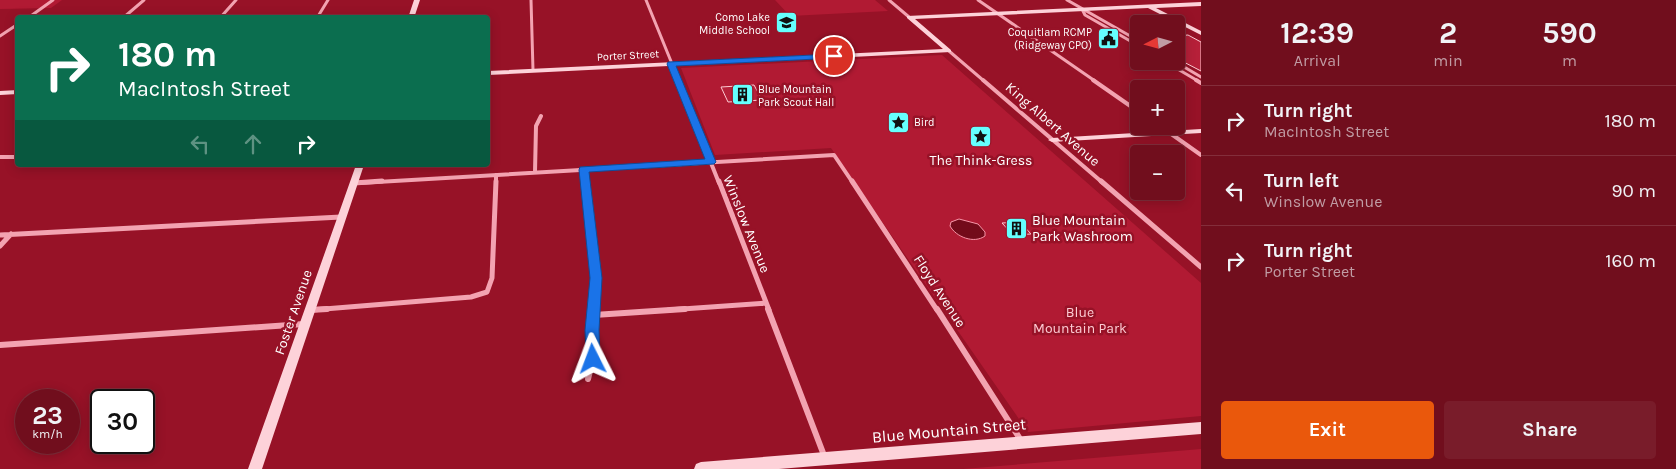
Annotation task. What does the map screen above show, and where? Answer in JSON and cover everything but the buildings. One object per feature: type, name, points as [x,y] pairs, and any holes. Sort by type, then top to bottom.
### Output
[{"type":"street","points":[[32,15],[53,0]]},
{"type":"street","points":[[126,15],[144,0]]},
{"type":"street","points":[[223,15],[236,0]]},
{"type":"street","points":[[319,15],[328,0]]},
{"type":"street","points":[[412,15],[417,0]]},
{"type":"street","points":[[531,0],[533,70]]},
{"type":"street","name":"Winslow Avenue","points":[[646,0],[711,162],[825,458]]},
{"type":"street","name":"King Albert Avenue","points":[[889,0],[1201,267]]},
{"type":"street","points":[[978,0],[1130,106]]},
{"type":"street","points":[[1067,0],[1130,36]]},
{"type":"street","points":[[1128,0],[1201,33]]},
{"type":"street","points":[[1136,0],[1160,15]]},
{"type":"street","points":[[909,17],[1201,4]]},
{"type":"street","points":[[1082,9],[1085,15],[1130,41]]},
{"type":"street","points":[[0,36],[15,26]]},
{"type":"street","points":[[1185,29],[1201,37]]},
{"type":"street","name":"Porter Street","points":[[490,72],[949,51]]},
{"type":"street","points":[[1185,68],[1201,77]]},
{"type":"street","points":[[1179,70],[1201,83]]},
{"type":"street","points":[[0,93],[15,92]]},
{"type":"street","points":[[535,172],[536,126],[541,116]]},
{"type":"street","points":[[1185,132],[1201,131]]},
{"type":"street","points":[[1052,140],[1136,135]]},
{"type":"street","points":[[1173,135],[1201,155]]},
{"type":"street","name":"Floyd Avenue","points":[[711,162],[834,155],[897,247],[1022,442]]},
{"type":"street","points":[[0,157],[15,157]]},
{"type":"street","points":[[354,183],[711,162]]},
{"type":"street","name":"Foster Avenue","points":[[255,469],[359,167]]},
{"type":"street","points":[[584,170],[596,278],[592,330],[593,359],[588,379]]},
{"type":"street","points":[[309,310],[471,297],[487,292],[491,283],[496,175]]},
{"type":"street","points":[[0,235],[342,217]]},
{"type":"street","points":[[0,246],[11,234]]},
{"type":"street","points":[[594,315],[766,303]]},
{"type":"street","points":[[0,346],[304,324]]},
{"type":"street","name":"Blue Mountain Street","points":[[700,469],[1201,428]]},
{"type":"green space","points":[[0,0],[62,0],[51,8],[0,9]]},
{"type":"green space","points":[[775,0],[875,0],[888,11],[790,16]]},
{"type":"green space","name":"Blue Mountain Park","points":[[942,55],[1201,283],[1201,416],[1028,432],[831,148],[715,155],[681,68]]},
{"type":"green space","points":[[1201,449],[1201,469],[963,469]]},
{"type":"shaded area","points":[[959,219],[978,224],[985,232],[985,236],[971,239],[956,233],[950,226],[951,222]]},
{"type":"waterway","points":[[779,100],[792,100]]},
{"type":"place","name":"Como Lake Middle School","points":[[786,23]]},
{"type":"place","name":"Coquitlam RCMP (Ridgeway CPO)","points":[[1108,38]]},
{"type":"place","name":"Blue Mountain Park Scout Hall","points":[[742,95]]},
{"type":"place","name":"Bird","points":[[898,122]]},
{"type":"place","name":"The Think-Gress","points":[[981,137]]},
{"type":"place","name":"Blue Mountain Park Washroom","points":[[1016,228]]},
{"type":"route","points":[[593,359],[592,330],[596,278],[584,170],[711,162],[671,64],[834,56]]}]
